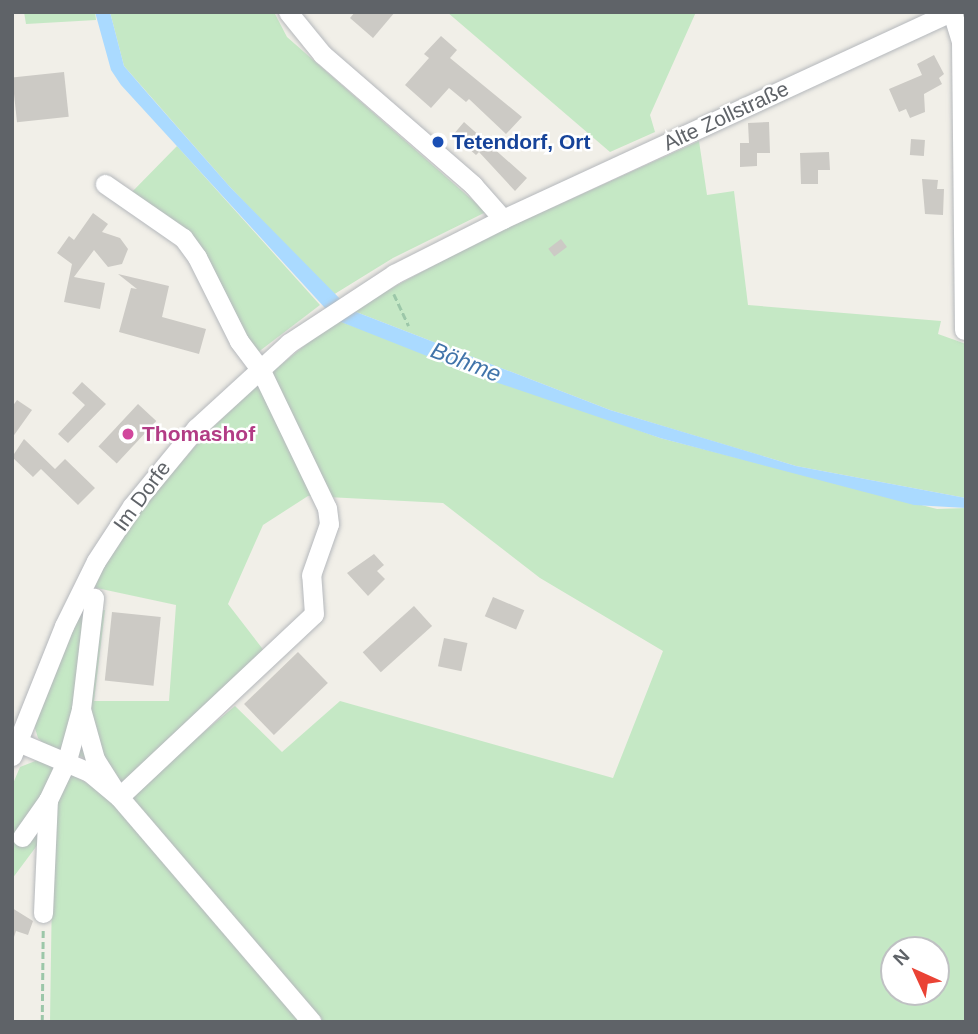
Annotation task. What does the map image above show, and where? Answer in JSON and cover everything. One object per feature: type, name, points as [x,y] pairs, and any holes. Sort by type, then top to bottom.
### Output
[{"type":"street","points":[[288,12],[322,54],[473,185],[503,219]]},
{"type":"street","points":[[951,12],[961,41],[964,330]]},
{"type":"street","name":"Alte Zollstraße","points":[[503,219],[951,12]]},
{"type":"street","points":[[105,184],[183,238],[208,276],[239,341],[260,369],[327,508],[326,539],[311,575],[314,614],[119,797]]},
{"type":"street","name":"Im Dorfe","points":[[15,749],[96,561],[166,463],[260,369],[321,320],[385,279],[503,219]]},
{"type":"street","points":[[22,836],[48,800],[67,760],[81,709],[94,598]]},
{"type":"street","points":[[81,709],[95,759],[119,797],[312,1022]]},
{"type":"street","points":[[15,749],[67,760],[119,797]]},
{"type":"street","points":[[43,913],[48,800]]},
{"type":"path","points":[[385,279],[408,326]]},
{"type":"path","points":[[43,913],[43,1022]]},
{"type":"green space","points":[[24,12],[95,12],[96,20],[26,24]]},
{"type":"green space","points":[[110,12],[274,12],[287,37],[486,212],[393,258],[333,295],[230,187],[124,66]]},
{"type":"green space","points":[[447,12],[696,12],[650,115],[655,132],[610,152]]},
{"type":"green space","points":[[699,141],[707,195],[734,191],[748,305],[941,321],[938,334],[966,344],[966,498],[796,466],[610,410],[351,310],[483,239]]},
{"type":"green space","points":[[177,146],[320,305],[257,353],[233,319],[213,274],[130,194]]},
{"type":"green space","points":[[336,320],[660,438],[937,509],[966,508],[966,1022],[50,1022],[53,824],[12,879],[12,786],[20,767],[43,758],[92,786],[126,797],[235,706],[282,752],[340,701],[613,778],[663,651],[540,578],[443,503],[308,496],[263,525],[228,604],[265,652],[123,788],[83,757],[46,746],[38,738],[34,725],[77,614],[105,610],[94,701],[169,701],[176,605],[92,587],[140,510],[205,435],[261,381]]},
{"type":"water","name":"Böhme","points":[[95,12],[110,12],[124,66],[230,187],[351,310],[610,410],[796,466],[966,498],[966,508],[914,505],[660,438],[475,375],[336,320],[121,85],[111,70]]},
{"type":"building","points":[[355,12],[395,12],[373,38],[350,18]]},
{"type":"building","points":[[441,36],[457,50],[450,58],[522,117],[506,134],[469,99],[466,102],[449,88],[431,108],[405,85],[429,58],[424,54]]},
{"type":"building","points":[[934,55],[944,74],[939,78],[942,84],[924,94],[925,112],[910,118],[906,109],[899,112],[889,89],[922,75],[917,64]]},
{"type":"building","points":[[64,72],[69,117],[17,122],[12,77]]},
{"type":"building","points":[[464,122],[527,178],[515,191],[479,152],[476,155],[453,135]]},
{"type":"building","points":[[769,122],[770,153],[757,153],[757,166],[740,167],[740,143],[749,143],[748,123]]},
{"type":"building","points":[[911,139],[925,140],[924,156],[910,155]]},
{"type":"building","points":[[829,152],[830,170],[818,170],[818,184],[801,184],[800,153]]},
{"type":"building","points":[[922,179],[938,180],[937,189],[944,189],[943,215],[925,214]]},
{"type":"building","points":[[93,213],[108,224],[102,232],[120,238],[128,249],[122,264],[108,267],[94,250],[74,277],[105,283],[100,309],[64,302],[72,264],[57,253],[69,236],[74,240]]},
{"type":"building","points":[[561,239],[567,247],[554,257],[548,249]]},
{"type":"building","points":[[118,274],[169,286],[162,317],[206,329],[199,354],[119,332],[131,288],[137,289]]},
{"type":"building","points":[[82,382],[106,404],[68,443],[58,434],[85,405],[72,393]]},
{"type":"building","points":[[17,400],[32,410],[12,438],[12,407]]},
{"type":"building","points":[[138,404],[156,421],[117,463],[98,446]]},
{"type":"building","points":[[24,439],[55,469],[65,459],[95,488],[78,505],[41,469],[33,477],[12,457]]},
{"type":"building","points":[[374,554],[384,565],[377,571],[385,579],[368,596],[347,573]]},
{"type":"building","points":[[493,597],[524,610],[516,630],[485,616]]},
{"type":"building","points":[[414,606],[432,626],[381,672],[363,652]]},
{"type":"building","points":[[112,612],[161,617],[154,686],[105,681]]},
{"type":"building","points":[[444,638],[467,643],[461,671],[438,666]]},
{"type":"building","points":[[298,652],[328,683],[274,735],[244,704]]},
{"type":"building","points":[[12,908],[33,921],[28,935],[16,931],[13,940]]},
{"type":"place","name":"Tetendorf, Ort","points":[[438,142]]},
{"type":"place","name":"Thomashof","points":[[128,434]]}]
